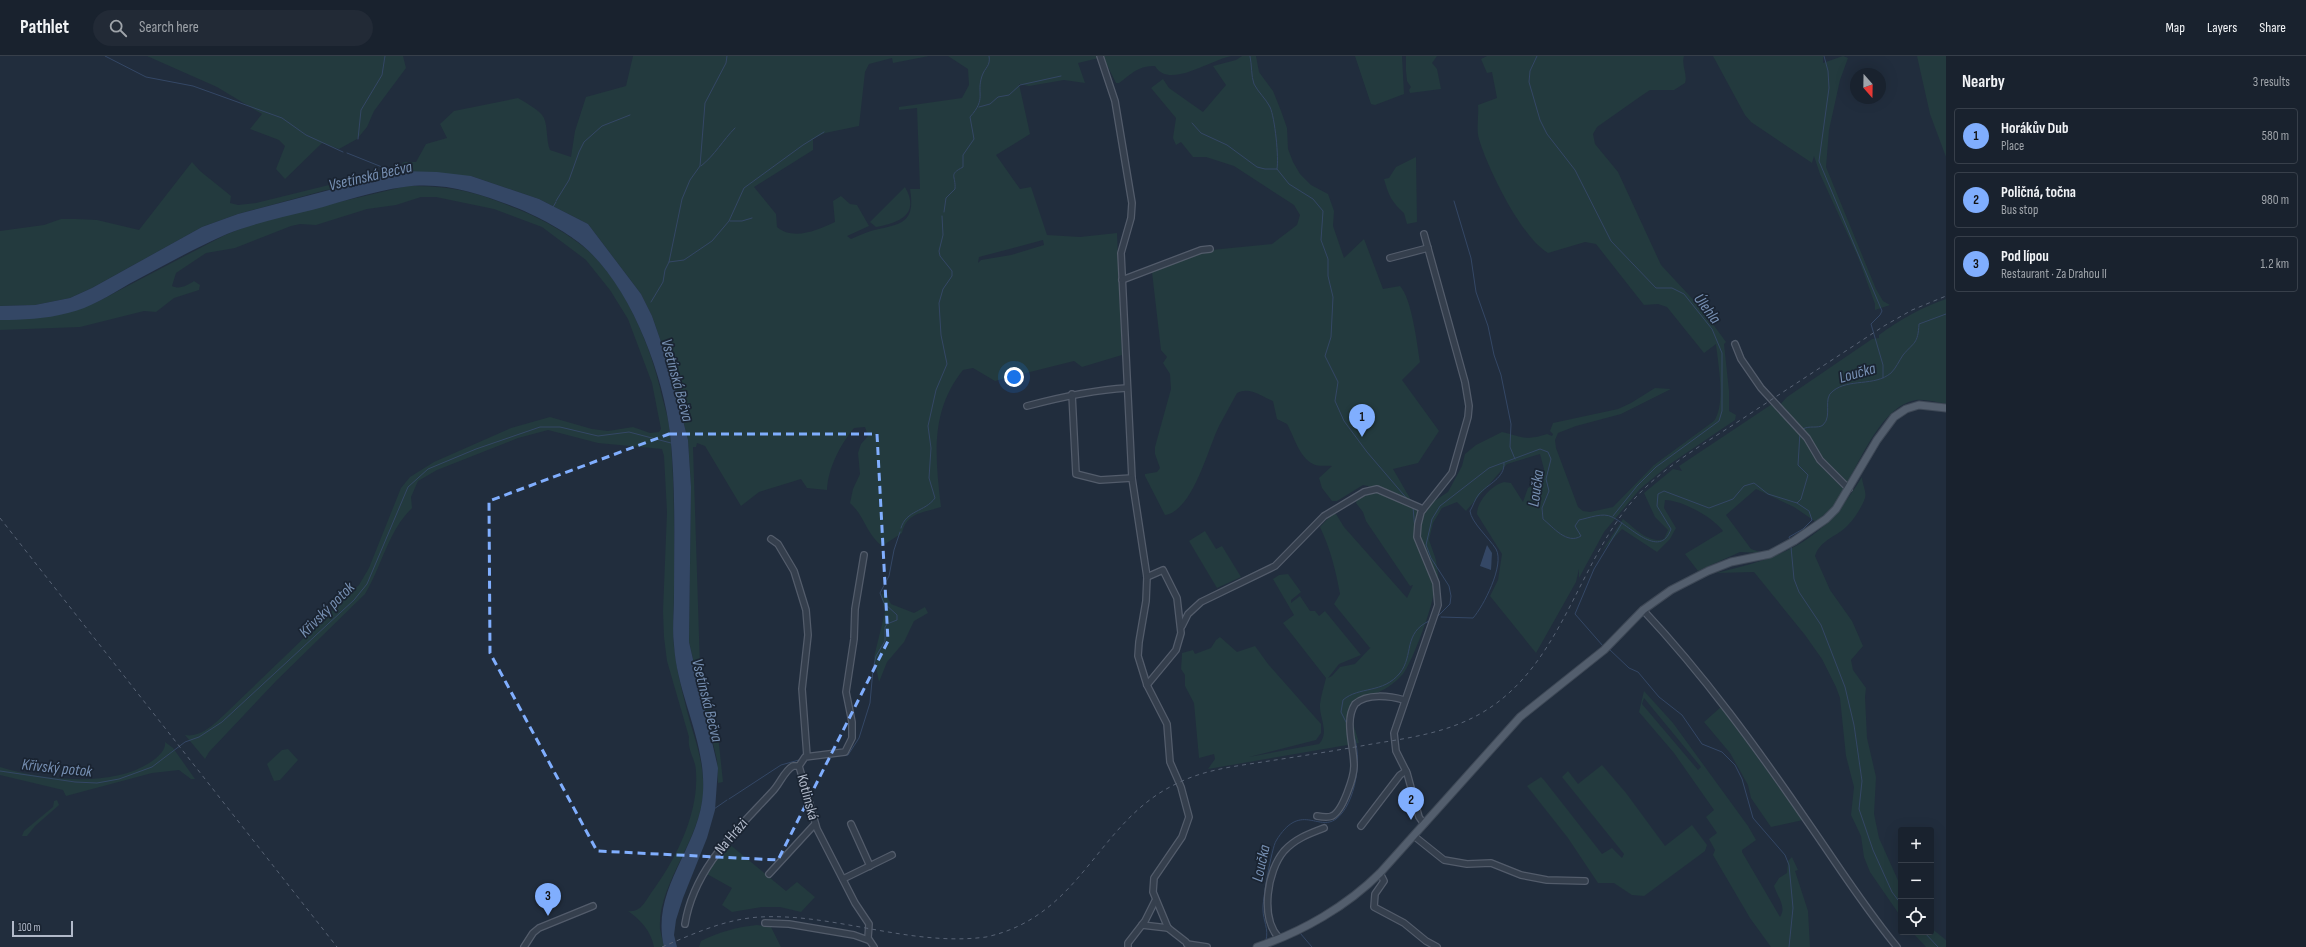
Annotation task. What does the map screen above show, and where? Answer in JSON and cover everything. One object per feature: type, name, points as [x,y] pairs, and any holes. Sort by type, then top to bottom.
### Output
[{"type":"main road","points":[[1257,947],[1267,945],[1336,908],[1362,890],[1414,836],[1520,717],[1604,650],[1643,610],[1671,590],[1713,569],[1731,562],[1764,556],[1785,548],[1826,519],[1849,489],[1877,440],[1894,417],[1906,409],[1919,405],[1946,408]]},
{"type":"street","points":[[1100,56],[1115,101],[1132,203],[1131,218],[1121,253],[1132,478],[1147,577],[1146,600],[1138,642],[1138,656],[1147,685],[1167,724],[1170,762],[1181,787],[1189,817],[1182,837],[1154,878],[1153,892],[1168,928],[1188,945],[1207,947]]},
{"type":"street","points":[[1424,234],[1465,382],[1469,406],[1452,472],[1423,508],[1419,519],[1417,537],[1436,583],[1438,598],[1437,611],[1404,700],[1394,738],[1396,751],[1406,771],[1419,817],[1424,824]]},
{"type":"street","points":[[1390,258],[1428,248]]},
{"type":"street","points":[[1122,280],[1201,250],[1210,249]]},
{"type":"street","points":[[1734,344],[1741,359],[1758,384],[1800,431],[1820,460],[1849,489]]},
{"type":"street","points":[[1027,406],[1098,389],[1127,388]]},
{"type":"street","points":[[1072,394],[1076,474],[1096,480],[1132,478]]},
{"type":"street","points":[[1147,685],[1176,650],[1182,626],[1188,614],[1201,602],[1274,566],[1324,516],[1364,492],[1377,490],[1423,508]]},
{"type":"street","points":[[771,539],[778,544],[789,562],[801,591],[808,624],[802,689],[802,760]]},
{"type":"street","name":"Kotlinská","points":[[864,554],[855,609],[854,639],[846,692],[852,722],[852,738],[845,752],[802,760],[815,824],[843,880],[869,924],[868,940]]},
{"type":"street","points":[[1147,577],[1164,570],[1177,598],[1182,626]]},
{"type":"street","points":[[1643,610],[1741,728],[1808,821],[1868,912],[1897,947]]},
{"type":"street","points":[[1317,816],[1329,817],[1336,814],[1352,779],[1354,766],[1350,724],[1355,704],[1367,698],[1389,697],[1404,700]]},
{"type":"street","name":"Na Hrázi","points":[[686,924],[693,896],[717,851],[778,786],[789,768],[802,760]]},
{"type":"street","points":[[1361,826],[1400,775],[1406,771]]},
{"type":"street","points":[[769,874],[815,824]]},
{"type":"street","points":[[851,824],[870,866]]},
{"type":"street","points":[[1279,938],[1271,927],[1266,908],[1276,863],[1285,851],[1298,839],[1324,828]]},
{"type":"street","points":[[1414,836],[1444,860],[1467,864],[1491,863],[1521,875],[1547,880],[1585,881]]},
{"type":"street","points":[[843,880],[892,855]]},
{"type":"street","points":[[1380,873],[1384,881],[1375,894],[1374,907],[1404,923],[1426,942],[1437,947]]},
{"type":"street","points":[[1128,947],[1128,943],[1156,901]]},
{"type":"street","points":[[524,947],[533,932],[539,928],[593,906]]},
{"type":"street","points":[[766,924],[789,924],[854,935],[868,940],[874,947]]},
{"type":"street","points":[[1142,924],[1168,928]]},
{"type":"highlighted area","points":[[669,434],[877,434],[888,641],[778,860],[597,851],[490,653],[489,501]]},
{"type":"green space","points":[[147,56],[403,56],[406,68],[374,111],[367,127],[357,139],[339,149],[322,143],[285,179],[276,169],[285,146],[279,140],[250,129],[262,114],[217,87]]},
{"type":"green space","points":[[633,56],[929,56],[893,63],[892,58],[869,64],[865,72],[859,126],[825,133],[813,139],[813,150],[754,187],[776,214],[777,227],[783,231],[798,234],[813,231],[835,222],[833,201],[841,196],[850,204],[857,205],[869,226],[847,236],[851,239],[868,232],[898,224],[904,221],[908,216],[911,210],[910,189],[920,189],[917,108],[899,110],[899,107],[962,98],[969,85],[968,69],[948,56],[1232,56],[1180,74],[1170,75],[1161,73],[1155,66],[1144,67],[1119,83],[1116,83],[1103,57],[1078,63],[1085,83],[1064,80],[1029,86],[1019,84],[1030,134],[996,155],[1020,189],[1031,187],[1047,235],[1080,237],[1117,233],[1122,355],[1082,367],[1074,361],[1022,374],[1016,374],[1010,371],[1006,378],[995,381],[973,368],[963,370],[952,386],[945,402],[937,435],[937,470],[941,507],[922,512],[912,517],[904,526],[902,533],[882,546],[872,536],[855,508],[850,503],[853,489],[860,474],[858,453],[861,444],[868,436],[865,427],[854,428],[844,442],[832,465],[827,490],[807,488],[801,479],[759,492],[741,506],[705,446],[697,443],[696,447],[693,447],[700,668],[718,735],[723,782],[718,783],[717,760],[689,642],[691,487],[688,440],[668,362],[652,316],[641,294],[588,224],[539,199],[471,176],[326,190],[238,214],[202,227],[92,288],[70,298],[35,305],[0,306],[0,231],[44,225],[61,219],[97,220],[139,230],[192,162],[200,171],[231,196],[230,203],[238,205],[256,203],[398,168],[404,162],[416,162],[426,144],[447,138],[440,124],[454,111],[518,98],[536,109],[544,118],[550,150],[571,157],[575,131],[586,97],[626,86]],"holes":[[[1043,240],[1044,245],[1011,255],[981,260],[978,263],[979,257]]]},
{"type":"green space","points":[[1242,56],[1256,56],[1259,72],[1273,91],[1281,111],[1287,128],[1288,149],[1300,174],[1311,185],[1328,194],[1334,211],[1333,226],[1344,258],[1364,239],[1383,289],[1400,286],[1408,301],[1420,362],[1402,380],[1439,431],[1418,463],[1393,469],[1411,500],[1386,490],[1363,485],[1337,501],[1332,501],[1322,488],[1319,478],[1332,466],[1313,464],[1308,461],[1297,446],[1287,424],[1277,419],[1273,401],[1251,391],[1242,391],[1237,393],[1219,426],[1191,491],[1184,502],[1175,511],[1165,515],[1145,476],[1145,474],[1157,472],[1160,468],[1155,454],[1155,447],[1171,389],[1170,374],[1163,363],[1167,357],[1161,350],[1152,272],[1201,251],[1272,244],[1297,225],[1300,215],[1294,205],[1234,166],[1206,157],[1193,157],[1181,142],[1176,145],[1173,138],[1176,118],[1151,88],[1163,79],[1169,88],[1203,112],[1226,85],[1213,66],[1236,60]]},
{"type":"green space","points":[[1355,56],[1402,56],[1404,94],[1375,105],[1371,104]]},
{"type":"green space","points":[[1406,56],[1437,56],[1432,63],[1437,69],[1441,89],[1410,93],[1409,90],[1411,87],[1407,81]]},
{"type":"green space","points":[[1487,56],[1684,56],[1683,63],[1686,77],[1685,83],[1674,90],[1650,90],[1597,127],[1593,134],[1595,144],[1618,172],[1661,265],[1701,308],[1726,342],[1724,344],[1729,391],[1729,411],[1736,415],[1735,420],[1670,464],[1640,489],[1604,532],[1579,578],[1579,569],[1576,582],[1536,653],[1490,596],[1498,580],[1502,554],[1477,514],[1482,499],[1486,494],[1495,486],[1504,482],[1511,483],[1523,502],[1528,488],[1538,482],[1544,469],[1540,454],[1507,464],[1466,511],[1457,502],[1442,508],[1433,523],[1429,540],[1436,560],[1439,582],[1434,584],[1432,602],[1428,616],[1412,657],[1403,674],[1388,687],[1359,700],[1351,716],[1359,743],[1208,769],[1215,759],[1214,754],[1199,758],[1194,703],[1185,686],[1185,675],[1181,669],[1182,653],[1193,650],[1195,654],[1211,648],[1220,637],[1237,652],[1255,646],[1268,664],[1321,724],[1321,733],[1316,740],[1249,757],[1319,744],[1324,735],[1320,704],[1326,678],[1283,623],[1294,615],[1273,579],[1279,575],[1288,574],[1301,592],[1291,600],[1291,603],[1300,596],[1310,611],[1315,611],[1319,616],[1325,611],[1361,655],[1339,664],[1328,678],[1332,676],[1340,667],[1355,664],[1372,646],[1370,648],[1334,604],[1340,594],[1337,577],[1327,543],[1320,527],[1332,514],[1336,514],[1344,527],[1407,598],[1413,585],[1410,586],[1366,521],[1363,512],[1356,503],[1357,498],[1370,492],[1380,492],[1425,507],[1448,492],[1462,466],[1465,454],[1476,445],[1502,432],[1524,438],[1547,434],[1552,436],[1553,434],[1550,431],[1553,423],[1618,409],[1655,388],[1671,389],[1621,414],[1576,426],[1558,433],[1555,440],[1556,448],[1578,507],[1583,511],[1590,512],[1613,507],[1654,465],[1714,421],[1718,414],[1720,405],[1720,384],[1716,344],[1704,353],[1667,307],[1658,304],[1644,305],[1596,244],[1585,242],[1548,253],[1527,233],[1517,218],[1498,184],[1483,152],[1478,136],[1478,105],[1497,98],[1492,72],[1487,73],[1481,59]]},
{"type":"green space","points":[[1713,56],[1823,56],[1823,63],[1843,56],[1848,58],[1840,80],[1829,130],[1826,167],[1876,289],[1883,301],[1890,305],[1875,310],[1875,304],[1858,257],[1820,174],[1814,156],[1812,163],[1751,122],[1745,115]]},
{"type":"green space","points":[[1917,56],[1946,56],[1946,157],[1930,114]]},
{"type":"green space","points":[[1416,157],[1417,222],[1407,224],[1404,213],[1396,206],[1391,198],[1384,179],[1389,178],[1396,167]]},
{"type":"green space","points":[[407,186],[450,188],[487,197],[532,215],[557,228],[580,244],[608,272],[620,290],[640,329],[655,370],[668,422],[672,453],[674,532],[673,633],[675,654],[682,692],[698,749],[703,781],[703,793],[695,827],[665,896],[661,912],[660,929],[664,947],[654,947],[653,941],[645,926],[628,911],[639,909],[642,906],[677,852],[684,836],[694,804],[696,788],[696,767],[689,747],[689,737],[667,661],[664,637],[663,611],[667,512],[664,456],[662,449],[598,443],[548,430],[518,438],[437,470],[418,481],[411,497],[412,508],[397,527],[365,594],[276,681],[209,752],[205,759],[185,735],[202,732],[216,722],[359,585],[369,568],[401,488],[410,477],[434,462],[511,428],[550,417],[592,429],[608,431],[633,427],[650,433],[659,432],[661,429],[652,383],[628,319],[610,290],[586,260],[542,227],[494,209],[436,197],[421,197],[396,205],[367,209],[316,225],[300,224],[291,226],[235,248],[206,253],[176,273],[172,286],[181,287],[194,281],[200,285],[199,290],[174,298],[156,312],[144,311],[80,327],[0,330],[0,320],[97,302],[225,235],[263,220]]},
{"type":"green space","points":[[905,187],[910,204],[909,211],[905,216],[892,223],[876,227],[870,222]]},
{"type":"green space","points":[[1946,299],[1946,404],[1927,400],[1916,400],[1904,404],[1893,411],[1875,434],[1847,483],[1813,452],[1845,487],[1833,507],[1816,522],[1794,507],[1756,489],[1726,515],[1751,549],[1763,553],[1740,552],[1698,571],[1685,554],[1723,531],[1705,515],[1680,503],[1665,500],[1664,508],[1676,528],[1670,539],[1657,552],[1622,529],[1602,551],[1623,519],[1647,537],[1658,540],[1664,539],[1668,530],[1655,517],[1644,493],[1673,469],[1682,471],[1679,466],[1772,404],[1788,421],[1778,407],[1787,397],[1872,339],[1879,338],[1879,335],[1903,319],[1928,306]]},
{"type":"green space","points":[[1862,477],[1865,496],[1860,510],[1846,527],[1824,542],[1815,556],[1830,590],[1852,621],[1863,646],[1851,660],[1853,670],[1866,688],[1867,738],[1876,777],[1874,814],[1879,838],[1898,880],[1898,913],[1870,872],[1864,857],[1861,836],[1851,815],[1854,787],[1846,756],[1840,698],[1822,659],[1805,635],[1754,572],[1716,573],[1764,560],[1801,543],[1832,517]]},
{"type":"green space","points":[[1205,531],[1216,549],[1222,546],[1241,577],[1217,588],[1189,541]]},
{"type":"green space","points":[[885,593],[891,604],[914,613],[925,607],[928,613],[914,621],[904,642],[887,662],[879,682],[874,657],[885,612],[881,594]]},
{"type":"green space","points":[[1644,691],[1673,723],[1748,826],[1756,840],[1742,850],[1742,852],[1780,917],[1782,913],[1782,905],[1774,886],[1779,878],[1787,873],[1788,861],[1792,857],[1798,870],[1795,871],[1808,911],[1810,947],[1771,947],[1750,918],[1713,855],[1715,850],[1709,839],[1717,833],[1706,817],[1714,810],[1674,753],[1639,712]],"holes":[[[1644,698],[1701,767],[1698,770],[1642,704]]]},
{"type":"green space","points":[[1721,707],[1803,820],[1771,827],[1751,798],[1748,785],[1730,753],[1704,722]]},
{"type":"green space","points":[[165,742],[173,748],[195,779],[191,779],[179,770],[152,773],[66,796],[63,790],[0,775],[0,767],[17,772],[58,778],[101,778],[121,775],[139,768],[155,759],[164,749]]},
{"type":"green space","points":[[288,749],[298,760],[280,780],[274,781],[267,764],[282,750]]},
{"type":"green space","points":[[1602,765],[1626,793],[1665,846],[1692,825],[1707,845],[1705,851],[1644,896],[1632,895],[1614,883],[1598,883],[1568,838],[1527,786],[1541,777],[1602,854],[1612,848],[1622,858],[1624,854],[1562,777],[1568,771],[1578,784]]},
{"type":"green space","points":[[57,800],[59,805],[35,826],[27,836],[22,836],[24,831],[53,807],[54,801]]},
{"type":"green space","points":[[728,843],[786,891],[797,882],[815,897],[801,912],[780,907],[762,907],[732,912],[722,905],[732,888],[707,874]]},
{"type":"green space","points":[[757,925],[771,927],[781,947],[699,947],[701,941],[715,935],[742,927]]},
{"type":"green space","points":[[1934,930],[1946,940],[1946,947],[1926,947],[1915,935],[1934,935]]},
{"type":"water","points":[[402,171],[437,172],[471,176],[539,199],[588,224],[641,294],[652,316],[668,362],[688,440],[691,487],[689,642],[718,768],[715,810],[707,838],[683,898],[676,920],[674,935],[677,947],[664,947],[662,926],[664,906],[669,887],[694,832],[700,812],[703,792],[703,773],[696,736],[680,682],[673,639],[674,515],[670,433],[660,384],[652,358],[629,306],[615,283],[599,262],[582,245],[559,229],[542,220],[517,208],[490,198],[448,187],[404,187],[369,194],[259,223],[227,234],[177,258],[100,301],[76,311],[42,318],[0,320],[0,306],[35,305],[70,298],[92,288],[202,227],[238,214]]},
{"type":"water","points":[[1487,545],[1492,553],[1491,570],[1480,566]]},
{"type":"waterway","points":[[105,56],[146,77],[193,86],[282,118],[306,135],[343,152]]},
{"type":"waterway","points":[[358,139],[361,110],[382,75],[385,56]]},
{"type":"waterway","points":[[651,302],[663,282],[665,270],[669,262],[682,199],[690,180],[700,166],[705,103],[726,63],[727,56]]},
{"type":"waterway","points":[[944,212],[946,198],[955,189],[954,174],[963,167],[963,155],[974,139],[970,117],[975,111],[980,100],[980,82],[988,64],[989,56]]},
{"type":"waterway","points":[[1250,56],[1254,84],[1272,112],[1276,138],[1277,169]]},
{"type":"waterway","name":"Úlehla","points":[[1537,56],[1530,71],[1529,82],[1540,120],[1547,134],[1575,170],[1611,241],[1656,288],[1672,288],[1684,294],[1712,329],[1722,353],[1722,411],[1719,421],[1656,467],[1637,486],[1613,516]]},
{"type":"waterway","points":[[1824,56],[1828,71],[1829,88],[1819,161],[1882,311],[1871,324],[1883,365],[1883,378]]},
{"type":"waterway","points":[[979,107],[990,104],[998,97],[1009,95],[1020,85],[1061,76]]},
{"type":"waterway","points":[[556,201],[569,180],[584,142],[602,126],[630,115]]},
{"type":"waterway","points":[[1192,123],[1201,133],[1227,145],[1257,167],[1277,169],[1289,184],[1313,199],[1323,211],[1321,240],[1328,259],[1328,276],[1333,297],[1331,337],[1325,356],[1338,382],[1335,401],[1344,421],[1367,452],[1409,501]]},
{"type":"waterway","points":[[701,166],[711,157],[735,128]]},
{"type":"waterway","points":[[669,262],[684,260],[712,241],[729,221],[744,188],[803,145],[824,132]]},
{"type":"waterway","name":"Vsetínská Bečva","points":[[347,153],[397,173]]},
{"type":"waterway","points":[[1454,201],[1471,258],[1476,292],[1488,326],[1494,355],[1501,375],[1511,424],[1510,447],[1515,459]]},
{"type":"waterway","points":[[553,207],[556,202]]},
{"type":"waterway","points":[[901,528],[903,522],[911,514],[931,503],[935,498],[929,478],[931,448],[928,426],[936,390],[947,364],[941,335],[939,303],[943,289],[952,276],[952,271],[940,256],[939,251],[943,235],[942,216]]},
{"type":"waterway","points":[[730,221],[742,221],[752,218]]},
{"type":"waterway","name":"Loučka","points":[[1803,429],[1823,425],[1827,417],[1828,398],[1830,394],[1839,387],[1854,383],[1877,380],[1891,373],[1903,355],[1915,342],[1918,335],[1919,324],[1946,314]]},
{"type":"waterway","name":"Křivský potok","points":[[0,771],[75,782],[97,783],[119,779],[152,767],[185,742],[199,737],[222,722],[354,600],[367,584],[408,487],[428,469],[476,449],[540,427],[560,427],[598,436],[629,432],[671,443]]},
{"type":"waterway","name":"Loučka","points":[[1436,618],[1450,604],[1451,596],[1449,586],[1431,558],[1426,545],[1432,519],[1440,506],[1489,468],[1540,449],[1548,452],[1551,459],[1546,479],[1549,491],[1542,508],[1543,519],[1560,534],[1571,538],[1581,536],[1575,526],[1579,520],[1604,515],[1619,521],[1643,538],[1659,542],[1666,538],[1671,529],[1657,506],[1658,494],[1664,491],[1709,508],[1733,499],[1744,486],[1754,483],[1768,494],[1797,503],[1801,499],[1808,475],[1798,465],[1800,432]]},
{"type":"waterway","points":[[1441,617],[1473,618],[1482,605],[1492,585],[1498,565],[1496,549],[1477,525],[1470,511],[1479,494],[1502,473],[1504,463]]},
{"type":"waterway","points":[[1790,540],[1789,537],[1803,529],[1812,520],[1809,511],[1797,503]]},
{"type":"waterway","points":[[1413,507],[1415,530]]},
{"type":"waterway","points":[[1603,646],[1575,614],[1594,569],[1622,523]]},
{"type":"waterway","points":[[832,756],[848,755],[859,738],[870,703],[873,669],[876,656],[885,641],[885,627],[887,624],[897,620],[897,615],[884,603],[880,593],[889,576],[894,550],[900,532]]},
{"type":"waterway","points":[[1791,547],[1794,579],[1799,592],[1821,625],[1845,687],[1854,725],[1862,781],[1859,809],[1873,850],[1892,892],[1898,900]]},
{"type":"waterway","name":"Loučka","points":[[1348,726],[1341,712],[1343,700],[1356,693],[1379,687],[1393,680],[1404,666],[1415,632],[1429,621]]},
{"type":"waterway","points":[[1609,649],[1629,668],[1638,672],[1659,697],[1682,715],[1702,744],[1722,752],[1735,765],[1742,779],[1753,818],[1785,855],[1789,865],[1793,908],[1789,947]]},
{"type":"waterway","name":"Loučka","points":[[1266,940],[1267,932],[1263,914],[1263,905],[1274,845],[1285,829],[1293,823],[1301,820],[1329,822],[1336,819],[1343,812],[1353,791],[1356,779],[1357,754],[1353,734]]},
{"type":"waterway","points":[[729,799],[781,765],[799,760]]},
{"type":"waterway","points":[[714,809],[727,800]]},
{"type":"waterway","points":[[1293,936],[1300,933],[1312,947]]},
{"type":"waterway","points":[[1927,935],[1938,947]]},
{"type":"railway","points":[[662,947],[697,932],[722,924],[747,918],[760,917],[788,917],[816,920],[929,938],[958,939],[986,937],[1019,926],[1046,909],[1068,889],[1127,820],[1150,799],[1178,783],[1206,772],[1226,768],[1343,749],[1440,731],[1478,715],[1506,695],[1530,671],[1566,614],[1615,524],[1636,497],[1647,486],[1671,466],[1697,448],[1884,326],[1912,310],[1946,296]]},
{"type":"railway","points":[[0,518],[337,947]]},
{"type":"place","name":"Horákův Dub","points":[[1362,437]]},
{"type":"place","name":"Poličná, točna","points":[[1411,820]]},
{"type":"place","name":"Pod lípou","points":[[548,916]]}]
